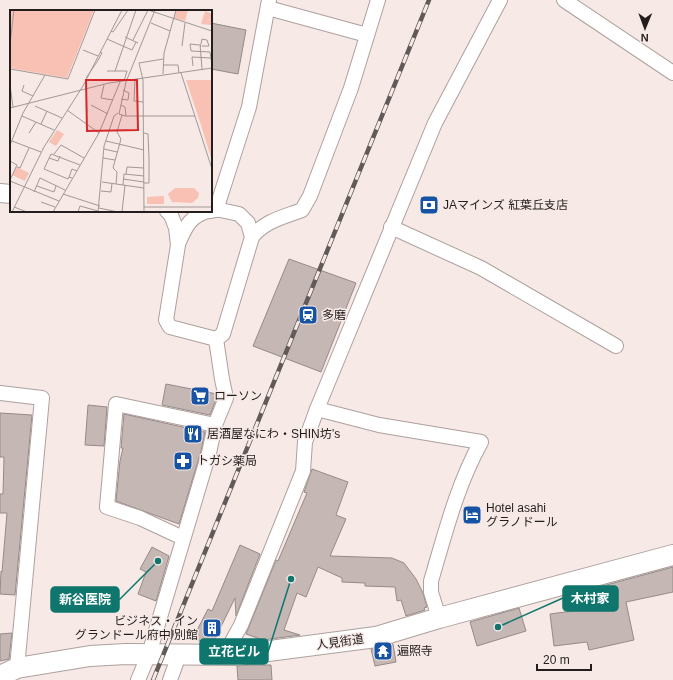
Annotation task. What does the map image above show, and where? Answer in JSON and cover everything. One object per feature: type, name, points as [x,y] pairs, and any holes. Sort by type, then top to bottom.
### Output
[{"type":"main road","name":"人見街道","points":[[9,672],[90,656],[126,654],[224,656],[376,637],[439,618],[673,555]]},
{"type":"street","points":[[216,339],[223,334],[252,237],[258,230],[270,222],[302,210],[310,196],[351,88],[378,0]]},
{"type":"street","points":[[224,656],[241,624],[303,471],[305,442],[391,227],[435,123],[500,0]]},
{"type":"street","points":[[564,0],[673,73]]},
{"type":"street","points":[[283,217],[254,217],[212,210],[249,107],[268,4],[367,35]]},
{"type":"street","points":[[168,212],[171,215],[176,228],[178,244],[166,320],[170,327],[216,339]]},
{"type":"street","points":[[178,244],[187,225],[203,212]]},
{"type":"street","points":[[239,214],[248,223],[252,237]]},
{"type":"street","points":[[391,227],[480,268],[616,346]]},
{"type":"street","points":[[138,680],[149,654],[215,425],[226,398],[216,339]]},
{"type":"street","points":[[0,393],[42,398],[9,672]]},
{"type":"street","points":[[183,538],[140,518],[107,507],[116,404],[215,425]]},
{"type":"street","points":[[317,409],[379,425],[481,442],[473,456],[453,504],[431,581],[431,592],[439,618]]},
{"type":"street","points":[[170,680],[179,655]]},
{"type":"building","points":[[212,23],[246,30],[238,74],[212,69]]},
{"type":"building","points":[[289,259],[356,283],[321,372],[253,346]]},
{"type":"building","points":[[166,384],[217,394],[210,415],[162,405]]},
{"type":"building","points":[[88,405],[107,407],[104,446],[85,445]]},
{"type":"building","points":[[0,413],[32,415],[15,595],[0,594],[7,513],[0,513],[0,494],[3,494],[4,457],[0,457]]},
{"type":"building","points":[[124,414],[205,432],[201,451],[179,524],[116,501],[120,461],[123,448],[121,448]]},
{"type":"building","points":[[312,469],[348,482],[336,515],[346,519],[330,556],[392,558],[404,563],[416,579],[423,593],[427,607],[424,608],[425,610],[406,616],[401,600],[397,601],[395,587],[365,586],[365,583],[342,582],[342,578],[318,567],[306,597],[297,593],[284,630],[300,635],[263,640],[246,634],[276,560],[278,561],[307,493],[304,492]]},
{"type":"building","points":[[240,545],[260,554],[236,616],[235,598],[213,643],[205,643],[193,638],[208,609],[212,611]]},
{"type":"building","points":[[152,547],[169,556],[156,601],[138,594],[146,572],[140,569]]},
{"type":"building","points":[[673,567],[673,592],[626,602],[634,640],[589,650],[587,642],[554,646],[550,614],[587,609],[586,605],[595,603],[594,596],[600,595],[599,587]]},
{"type":"building","points":[[519,608],[526,631],[477,646],[470,622]]},
{"type":"building","points":[[12,633],[9,659],[0,661],[0,634]]},
{"type":"building","name":"遍照寺","points":[[393,644],[396,662],[375,666],[371,649]]},
{"type":"building","points":[[271,665],[272,680],[238,680],[237,666]]},
{"type":"railway","points":[[153,680],[429,0]]},
{"type":"place","name":"JAマインズ 紅葉丘支店","points":[[429,205]]},
{"type":"place","name":"多磨","points":[[308,315]]},
{"type":"place","name":"ローソン","points":[[200,396]]},
{"type":"place","name":"居酒屋なにわ・SHIN坊’s","points":[[193,434]]},
{"type":"place","name":"トガシ薬局","points":[[183,461]]},
{"type":"place","name":"Hotel asahi グラノドール","points":[[472,515]]},
{"type":"place","name":"新谷医院","points":[[158,561]]},
{"type":"place","name":"立花ビル","points":[[291,579]]},
{"type":"place","name":"木村家","points":[[498,627]]},
{"type":"place","name":"ビジネス・イン グランドール府中 別館","points":[[212,628]]},
{"type":"place","name":"遍照寺","points":[[383,651]]}]
